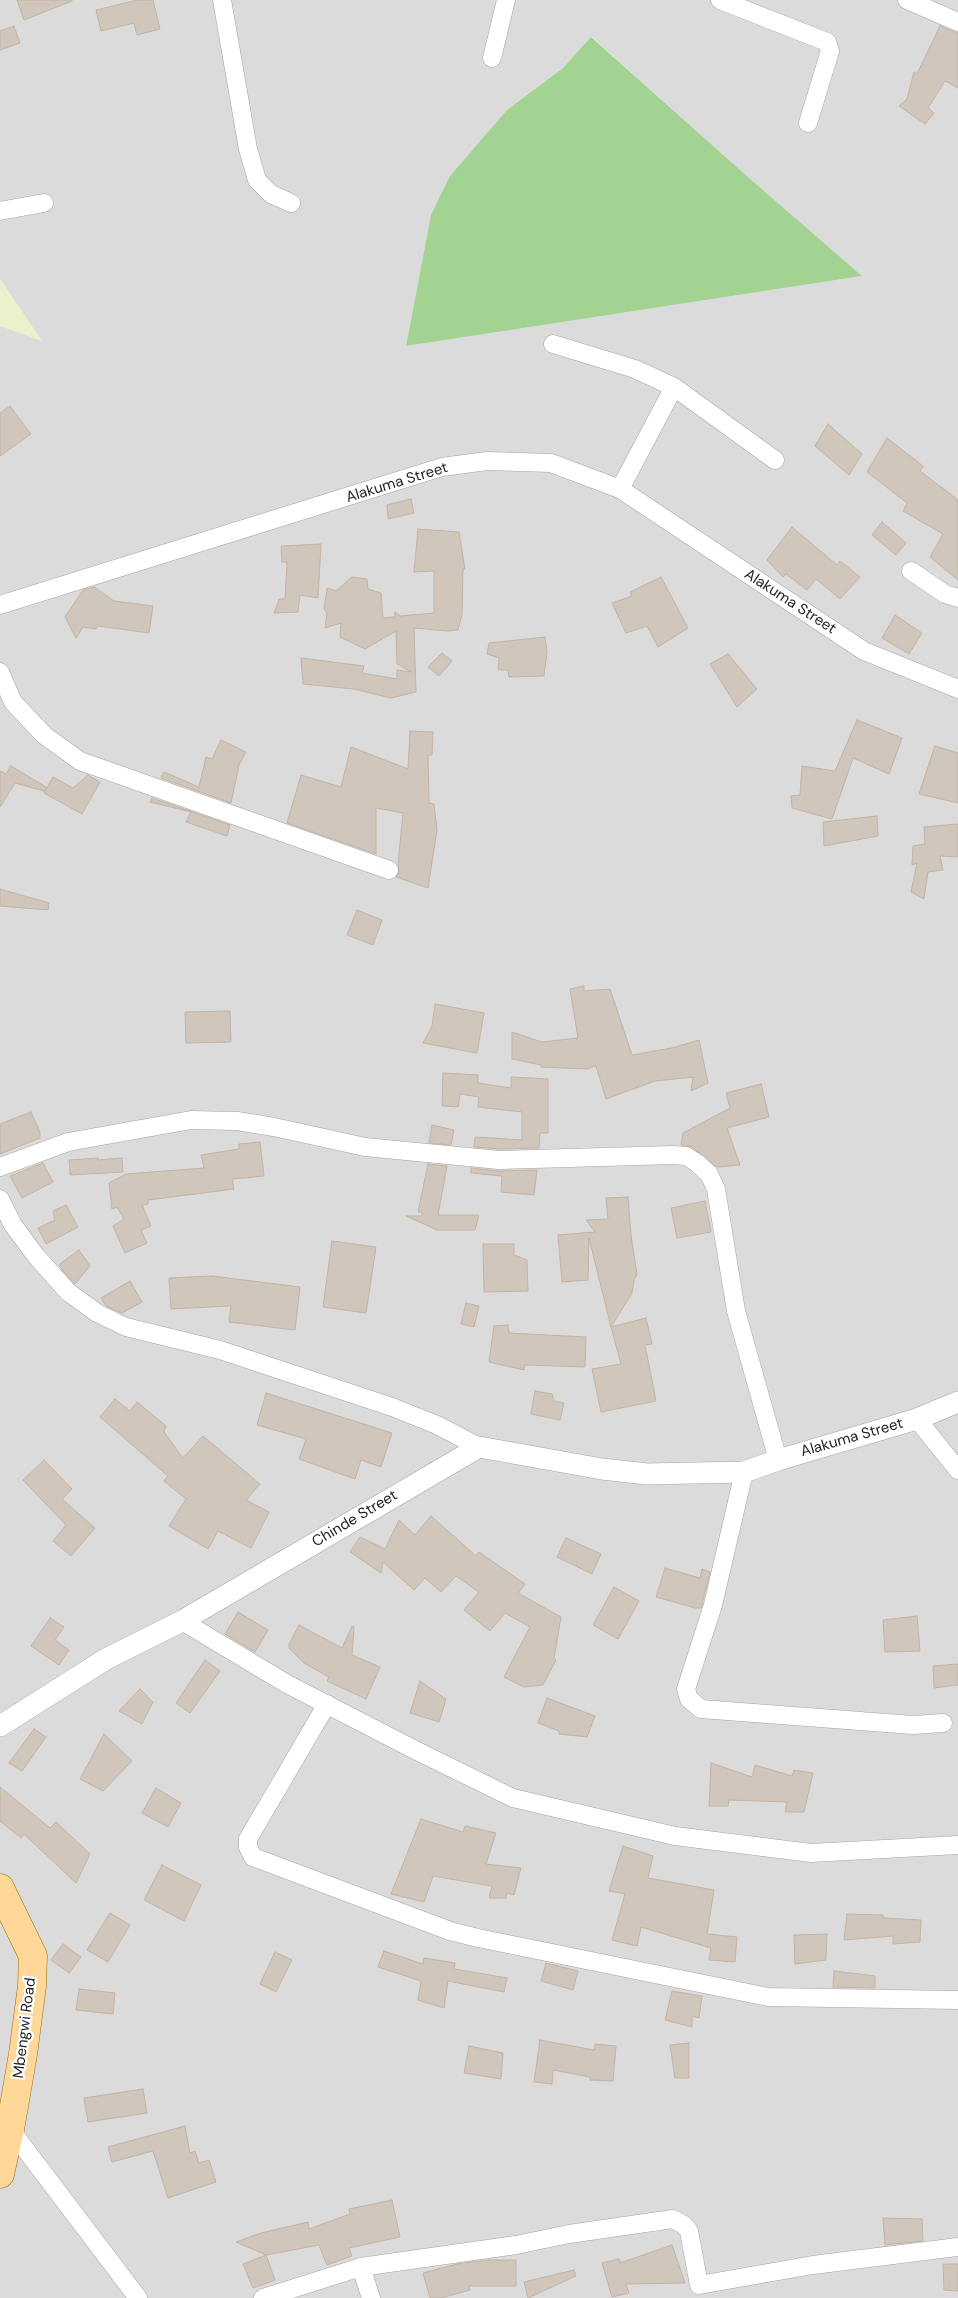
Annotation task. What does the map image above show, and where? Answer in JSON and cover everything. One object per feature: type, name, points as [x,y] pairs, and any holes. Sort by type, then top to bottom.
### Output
[{"type":"main road","name":"Mbengwi Road","points":[[0,1888],[33,1956],[32,1986],[10,2129],[0,2174]]},
{"type":"street","points":[[222,0],[248,149],[257,180],[271,194],[291,203]]},
{"type":"street","points":[[492,58],[506,0]]},
{"type":"street","points":[[720,0],[827,42],[830,51],[808,123]]},
{"type":"street","points":[[907,0],[958,22]]},
{"type":"street","points":[[0,211],[44,203]]},
{"type":"street","points":[[553,344],[635,368],[674,387],[775,460]]},
{"type":"street","points":[[620,489],[674,387]]},
{"type":"street","name":"Alakuma Street","points":[[0,605],[442,467],[487,461],[551,463],[620,489],[864,651],[958,689]]},
{"type":"street","points":[[911,571],[945,594],[958,598]]},
{"type":"street","points":[[0,672],[13,702],[44,736],[80,761],[389,870]]},
{"type":"street","points":[[0,1167],[68,1142],[191,1120],[237,1121],[365,1147],[499,1160],[686,1156],[709,1174],[716,1189],[736,1311],[778,1460]]},
{"type":"street","points":[[0,1199],[12,1225],[68,1292],[97,1314],[126,1327],[220,1350],[392,1407],[437,1425],[479,1447],[602,1469],[647,1474],[744,1472],[713,1605],[686,1689],[689,1699],[701,1709],[913,1725],[942,1723]]},
{"type":"street","name":"Alakuma Street","points":[[744,1472],[778,1460],[917,1419],[958,1402]]},
{"type":"street","points":[[917,1419],[958,1470]]},
{"type":"street","name":"Chinde Street","points":[[0,1726],[106,1659],[182,1621],[479,1447]]},
{"type":"street","points":[[182,1621],[287,1684],[419,1752],[514,1798],[675,1836],[811,1853],[958,1845]]},
{"type":"street","points":[[327,1704],[248,1839],[248,1847],[253,1856],[450,1931],[487,1940],[768,1997],[958,2000]]},
{"type":"street","points":[[10,2129],[138,2298]]},
{"type":"street","points":[[263,2298],[361,2266],[516,2245],[569,2234],[672,2219],[684,2225],[690,2231],[702,2291],[813,2266],[958,2247]]},
{"type":"street","points":[[361,2266],[371,2298]]},
{"type":"shaded area","points":[[0,0],[958,0],[958,2298],[0,2298],[0,326],[41,340],[0,279]],"holes":[[[592,37],[862,276],[406,346],[431,215],[507,110],[563,68]]]},
{"type":"green space","points":[[591,37],[862,276],[406,346],[431,215],[450,176],[507,110],[563,68]]},
{"type":"green space","points":[[0,279],[42,341],[0,326]]},
{"type":"building","points":[[17,0],[72,0],[72,1],[24,20]]},
{"type":"building","points":[[137,0],[153,0],[160,29],[137,35],[134,23],[101,31],[96,10]]},
{"type":"building","points":[[14,26],[20,43],[0,50],[0,31]]},
{"type":"building","points":[[940,26],[958,33],[958,88],[945,81],[928,108],[934,113],[925,124],[899,106],[907,99],[914,72],[917,74]]},
{"type":"building","points":[[10,406],[31,434],[0,456],[0,413]]},
{"type":"building","points":[[828,424],[862,454],[849,475],[815,446]]},
{"type":"building","points":[[887,438],[923,466],[920,471],[958,500],[958,580],[930,557],[943,534],[903,511],[907,503],[867,472]]},
{"type":"building","points":[[411,499],[414,513],[388,519],[387,505]]},
{"type":"building","points":[[882,522],[906,543],[896,555],[872,535]]},
{"type":"building","points":[[792,527],[837,565],[840,561],[860,577],[840,599],[816,579],[807,590],[786,574],[783,577],[767,560]]},
{"type":"building","points":[[418,529],[459,532],[465,569],[463,569],[462,614],[458,630],[414,628],[416,692],[391,698],[354,689],[303,684],[301,658],[364,666],[362,673],[397,679],[397,670],[412,672],[397,664],[396,631],[365,649],[340,637],[341,623],[325,628],[327,613],[324,609],[327,588],[336,591],[352,577],[367,579],[368,589],[381,593],[383,618],[395,617],[395,612],[400,616],[434,613],[434,571],[414,572]]},
{"type":"building","points":[[321,544],[318,598],[300,595],[298,612],[274,613],[279,599],[285,599],[287,562],[282,562],[281,546]]},
{"type":"building","points":[[661,577],[688,628],[658,647],[647,626],[626,633],[612,603],[632,596],[630,592]]},
{"type":"building","points":[[94,587],[114,601],[153,606],[149,633],[98,626],[96,629],[83,627],[76,638],[65,617],[83,590]]},
{"type":"building","points":[[895,615],[922,633],[909,654],[882,638]]},
{"type":"building","points":[[545,637],[547,653],[544,676],[509,677],[508,670],[498,670],[499,658],[487,654],[489,643]]},
{"type":"building","points":[[442,653],[452,661],[439,676],[428,667]]},
{"type":"building","points":[[728,654],[757,689],[737,707],[710,664]]},
{"type":"building","points":[[857,720],[902,738],[889,774],[853,758],[832,819],[792,808],[791,796],[800,795],[802,766],[835,771]]},
{"type":"building","points":[[410,731],[433,732],[432,755],[428,755],[429,803],[434,804],[437,830],[428,888],[396,877],[399,873],[398,864],[403,813],[376,808],[376,854],[287,823],[301,775],[341,787],[351,747],[408,769]]},
{"type":"building","points":[[221,740],[246,752],[239,765],[231,803],[161,778],[164,772],[199,787],[206,757],[212,759]]},
{"type":"building","points":[[935,746],[958,753],[958,803],[919,794]]},
{"type":"building","points":[[11,766],[46,787],[44,791],[15,783],[0,807],[0,771],[6,774]]},
{"type":"building","points":[[88,775],[100,782],[82,814],[44,793],[53,777],[73,788]]},
{"type":"building","points":[[152,798],[230,825],[227,836],[186,822],[191,812],[150,802]]},
{"type":"building","points":[[877,816],[878,836],[824,846],[823,822]]},
{"type":"building","points":[[958,824],[958,857],[940,856],[943,870],[928,872],[924,899],[911,892],[917,863],[912,865],[913,846],[925,844],[924,827]]},
{"type":"building","points":[[0,889],[49,903],[48,910],[0,906]]},
{"type":"building","points":[[357,910],[382,920],[373,945],[347,935]]},
{"type":"building","points":[[584,986],[584,991],[610,989],[632,1055],[672,1048],[699,1040],[708,1083],[691,1091],[693,1077],[655,1081],[606,1099],[596,1066],[587,1069],[541,1067],[541,1065],[512,1059],[512,1032],[542,1042],[578,1038],[570,989]]},
{"type":"building","points":[[435,1004],[484,1013],[477,1053],[423,1043],[432,1026]]},
{"type":"building","points":[[230,1011],[231,1042],[186,1043],[185,1012]]},
{"type":"building","points":[[443,1073],[478,1075],[478,1083],[511,1088],[511,1077],[548,1079],[548,1133],[540,1133],[539,1148],[499,1149],[474,1147],[475,1137],[522,1140],[522,1112],[478,1107],[479,1097],[460,1094],[458,1107],[442,1106]]},
{"type":"building","points":[[761,1084],[769,1117],[727,1128],[740,1165],[717,1167],[692,1147],[681,1145],[683,1133],[730,1108],[726,1093]]},
{"type":"building","points":[[31,1112],[40,1132],[40,1138],[0,1154],[0,1124]]},
{"type":"building","points":[[432,1125],[454,1130],[451,1145],[429,1143]]},
{"type":"building","points":[[260,1142],[264,1176],[232,1179],[234,1189],[148,1200],[148,1204],[142,1205],[151,1226],[141,1230],[147,1243],[125,1253],[113,1226],[124,1219],[117,1207],[112,1209],[109,1183],[126,1174],[204,1168],[201,1155],[239,1149],[239,1144]]},
{"type":"building","points":[[98,1158],[98,1160],[122,1158],[123,1172],[70,1175],[69,1160]]},
{"type":"building","points":[[43,1163],[53,1182],[22,1198],[10,1176]]},
{"type":"building","points":[[428,1164],[447,1166],[438,1215],[479,1215],[475,1230],[437,1230],[406,1216],[422,1216],[422,1212],[418,1212]]},
{"type":"building","points":[[471,1168],[499,1171],[537,1170],[534,1195],[501,1192],[502,1176],[471,1173]]},
{"type":"building","points":[[628,1197],[637,1275],[634,1280],[632,1293],[611,1327],[589,1238],[588,1280],[562,1282],[558,1235],[595,1232],[586,1220],[608,1219],[606,1198]]},
{"type":"building","points":[[705,1201],[711,1232],[677,1238],[671,1208]]},
{"type":"building","points":[[66,1205],[78,1227],[46,1244],[38,1228],[55,1220],[53,1211]]},
{"type":"building","points":[[332,1241],[376,1247],[366,1313],[323,1307]]},
{"type":"building","points":[[483,1244],[514,1244],[514,1255],[527,1260],[528,1291],[484,1292]]},
{"type":"building","points":[[79,1250],[90,1266],[75,1284],[62,1270],[60,1264]]},
{"type":"building","points":[[212,1276],[300,1287],[295,1330],[229,1322],[231,1306],[171,1309],[169,1278]]},
{"type":"building","points":[[130,1281],[142,1302],[122,1313],[106,1306],[101,1298]]},
{"type":"building","points":[[466,1303],[479,1306],[474,1327],[461,1324]]},
{"type":"building","points":[[646,1318],[652,1344],[645,1345],[656,1401],[601,1412],[592,1369],[621,1364],[611,1327]]},
{"type":"building","points":[[508,1325],[509,1333],[586,1337],[585,1367],[525,1365],[524,1370],[489,1362],[494,1326]]},
{"type":"building","points":[[535,1391],[552,1394],[554,1401],[564,1403],[560,1420],[531,1414]]},
{"type":"building","points":[[266,1393],[392,1433],[381,1467],[361,1460],[355,1479],[299,1459],[306,1439],[257,1425]]},
{"type":"building","points":[[115,1399],[130,1411],[137,1402],[166,1426],[164,1432],[183,1458],[203,1436],[260,1484],[246,1500],[269,1512],[251,1548],[218,1531],[208,1549],[169,1526],[186,1499],[164,1481],[168,1476],[100,1417]]},
{"type":"building","points":[[44,1460],[72,1489],[62,1499],[95,1528],[71,1556],[53,1541],[66,1525],[23,1480]]},
{"type":"building","points":[[431,1516],[476,1556],[479,1552],[525,1584],[518,1593],[561,1617],[554,1658],[556,1660],[543,1685],[524,1687],[504,1677],[530,1627],[505,1613],[490,1631],[464,1610],[479,1592],[456,1576],[441,1592],[425,1578],[414,1590],[383,1562],[381,1573],[350,1552],[360,1537],[385,1549],[399,1520],[415,1535]]},
{"type":"building","points":[[566,1538],[601,1554],[592,1574],[557,1557]]},
{"type":"building","points":[[665,1568],[700,1578],[702,1569],[710,1572],[701,1608],[656,1597]]},
{"type":"building","points":[[614,1587],[639,1601],[618,1639],[593,1625]]},
{"type":"building","points":[[238,1612],[268,1630],[255,1652],[225,1634]]},
{"type":"building","points":[[917,1616],[920,1651],[885,1652],[883,1620]]},
{"type":"building","points":[[50,1618],[64,1627],[55,1640],[69,1650],[59,1665],[31,1646]]},
{"type":"building","points":[[299,1625],[342,1648],[352,1626],[354,1627],[352,1655],[380,1667],[366,1699],[327,1681],[329,1677],[304,1663],[289,1648],[289,1644]]},
{"type":"building","points":[[205,1660],[220,1671],[190,1713],[176,1703]]},
{"type":"building","points":[[958,1664],[958,1685],[934,1688],[933,1666]]},
{"type":"building","points":[[420,1681],[446,1699],[439,1722],[410,1713]]},
{"type":"building","points":[[140,1689],[153,1702],[142,1724],[119,1711]]},
{"type":"building","points":[[547,1698],[595,1716],[587,1737],[559,1734],[559,1731],[538,1723]]},
{"type":"building","points":[[34,1729],[46,1737],[22,1771],[9,1763]]},
{"type":"building","points":[[104,1734],[132,1761],[103,1791],[80,1779]]},
{"type":"building","points":[[711,1763],[752,1777],[755,1765],[792,1776],[794,1770],[813,1773],[804,1812],[785,1812],[787,1802],[729,1800],[728,1806],[709,1806]]},
{"type":"building","points":[[0,1787],[50,1828],[56,1822],[90,1854],[76,1883],[24,1834],[21,1838],[0,1821]]},
{"type":"building","points":[[156,1788],[181,1803],[168,1827],[142,1813]]},
{"type":"building","points":[[421,1819],[463,1832],[465,1826],[496,1833],[486,1864],[521,1868],[514,1895],[507,1893],[506,1898],[489,1898],[492,1886],[433,1876],[424,1902],[391,1894]]},
{"type":"building","points":[[623,1846],[653,1856],[648,1878],[714,1890],[707,1934],[737,1937],[735,1962],[709,1960],[711,1948],[641,1927],[637,1946],[612,1940],[625,1894],[609,1891]]},
{"type":"building","points":[[162,1865],[201,1885],[184,1921],[144,1900]]},
{"type":"building","points":[[110,1913],[130,1925],[108,1962],[87,1950]]},
{"type":"building","points":[[847,1914],[883,1915],[883,1918],[921,1920],[920,1942],[893,1944],[893,1936],[844,1940]]},
{"type":"building","points":[[827,1934],[826,1960],[795,1964],[794,1935]]},
{"type":"building","points":[[63,1944],[81,1957],[69,1973],[51,1960]]},
{"type":"building","points":[[384,1951],[423,1964],[424,1958],[455,1963],[454,1969],[507,1978],[504,1992],[448,1981],[444,2008],[418,2000],[421,1981],[378,1967]]},
{"type":"building","points":[[275,1952],[292,1960],[276,1992],[260,1984]]},
{"type":"building","points":[[546,1963],[578,1971],[573,1990],[541,1981]]},
{"type":"building","points":[[834,1971],[875,1976],[875,1988],[833,1987]]},
{"type":"building","points":[[79,1989],[115,1993],[113,2014],[76,2010]]},
{"type":"building","points":[[672,1991],[702,1996],[699,2018],[692,2016],[692,2027],[665,2020]]},
{"type":"building","points":[[540,2040],[594,2050],[595,2044],[616,2046],[613,2081],[590,2080],[590,2077],[553,2070],[552,2084],[534,2082]]},
{"type":"building","points":[[689,2043],[689,2078],[675,2078],[670,2045]]},
{"type":"building","points":[[469,2046],[503,2053],[501,2079],[464,2073]]},
{"type":"building","points":[[143,2089],[147,2113],[88,2122],[84,2098]]},
{"type":"building","points":[[185,2126],[190,2153],[195,2151],[199,2163],[209,2160],[216,2182],[168,2198],[153,2151],[112,2162],[108,2147]]},
{"type":"building","points":[[392,2200],[400,2237],[349,2248],[352,2256],[327,2265],[319,2245],[266,2255],[236,2242],[261,2233],[308,2222],[309,2229],[350,2214],[349,2209]]},
{"type":"building","points":[[883,2218],[922,2219],[923,2241],[885,2245]]},
{"type":"building","points":[[672,2245],[685,2283],[626,2284],[629,2293],[612,2297],[602,2263],[619,2259],[620,2263]]},
{"type":"building","points":[[266,2255],[275,2280],[253,2288],[243,2264]]},
{"type":"building","points":[[488,2260],[516,2260],[516,2286],[469,2286],[470,2290],[441,2298],[430,2298],[423,2273],[457,2264]]},
{"type":"building","points":[[943,2264],[958,2264],[958,2291],[944,2290]]},
{"type":"building","points":[[574,2270],[576,2276],[528,2298],[524,2282]]}]
